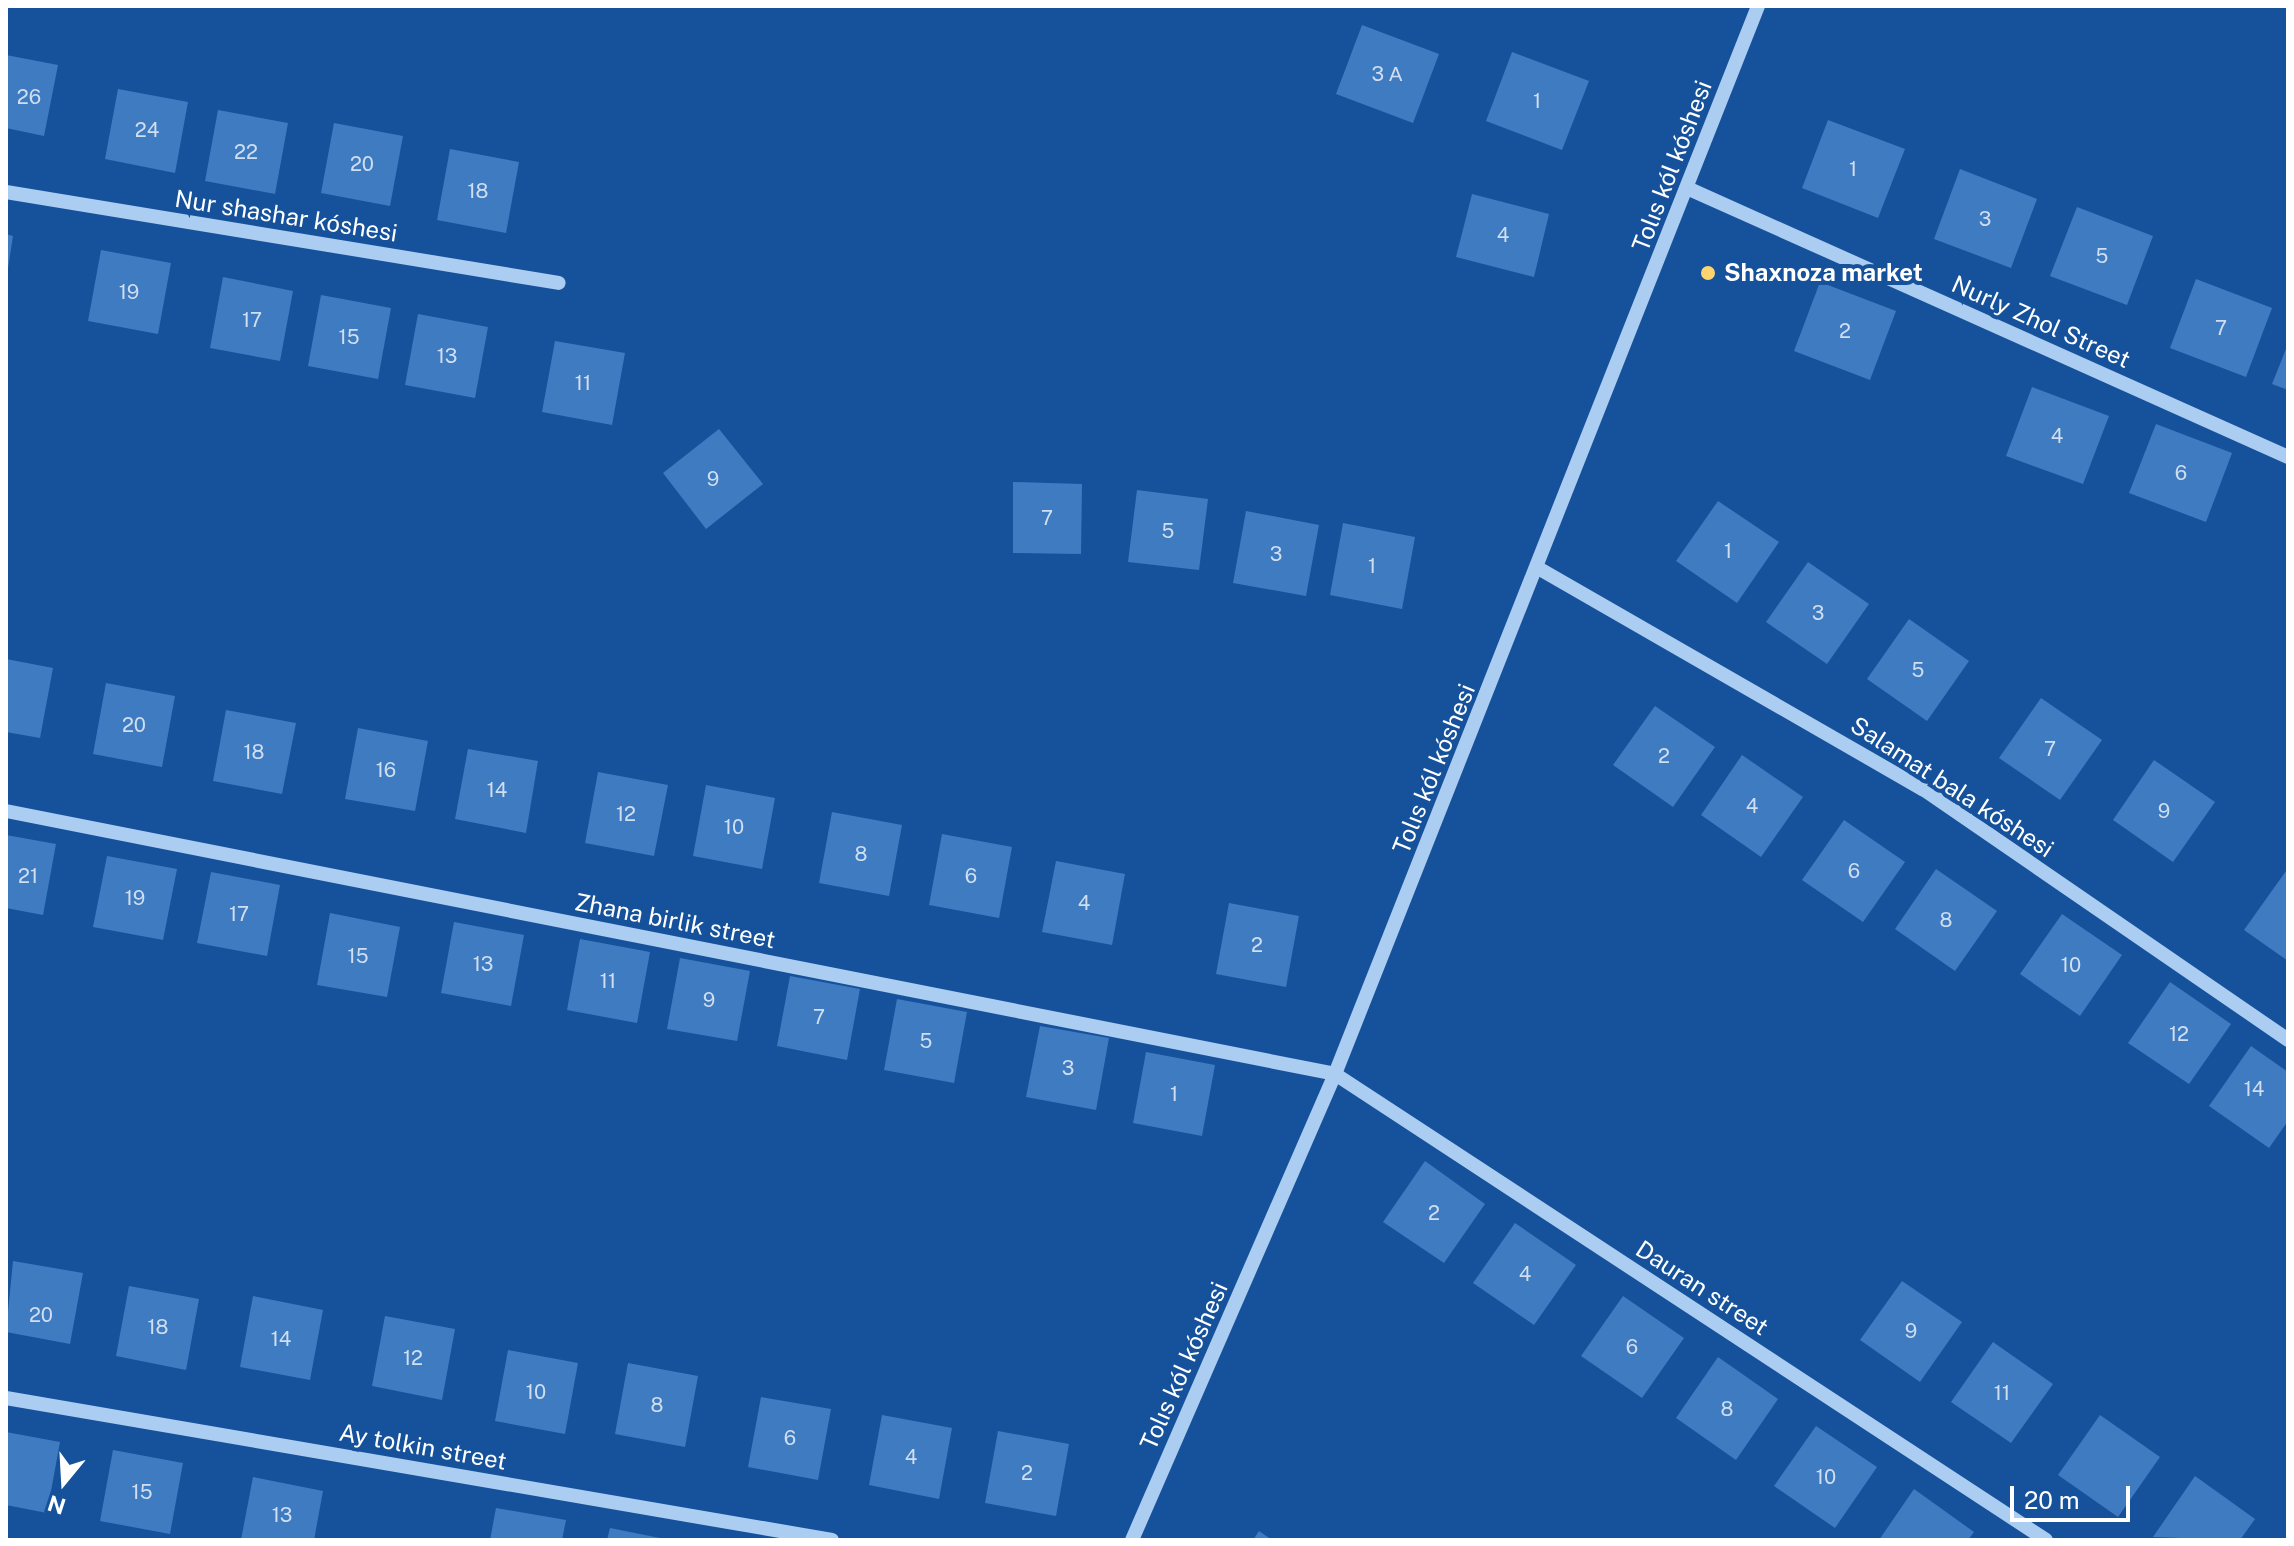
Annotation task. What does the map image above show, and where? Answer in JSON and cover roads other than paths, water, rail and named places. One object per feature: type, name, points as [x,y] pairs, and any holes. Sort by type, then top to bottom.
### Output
[{"type":"street","name":"Tolıs kól kóshesi","points":[[1132,1540],[1335,1074],[1538,568],[1758,6]]},
{"type":"street","name":"Nurly Zhol Street","points":[[1687,188],[2288,457]]},
{"type":"street","name":"Nur shashar kóshesi","points":[[6,192],[559,283]]},
{"type":"street","name":"Salamat bala kóshesi","points":[[1538,568],[1923,789],[2288,1040]]},
{"type":"street","name":"Zhana birlik street","points":[[6,811],[1335,1074]]},
{"type":"street","name":"Dauran street","points":[[1335,1074],[2046,1540]]},
{"type":"street","name":"Ay tolkin street","points":[[6,1398],[832,1540]]},
{"type":"place","name":"Shaxnoza market","points":[[1708,273]]}]
